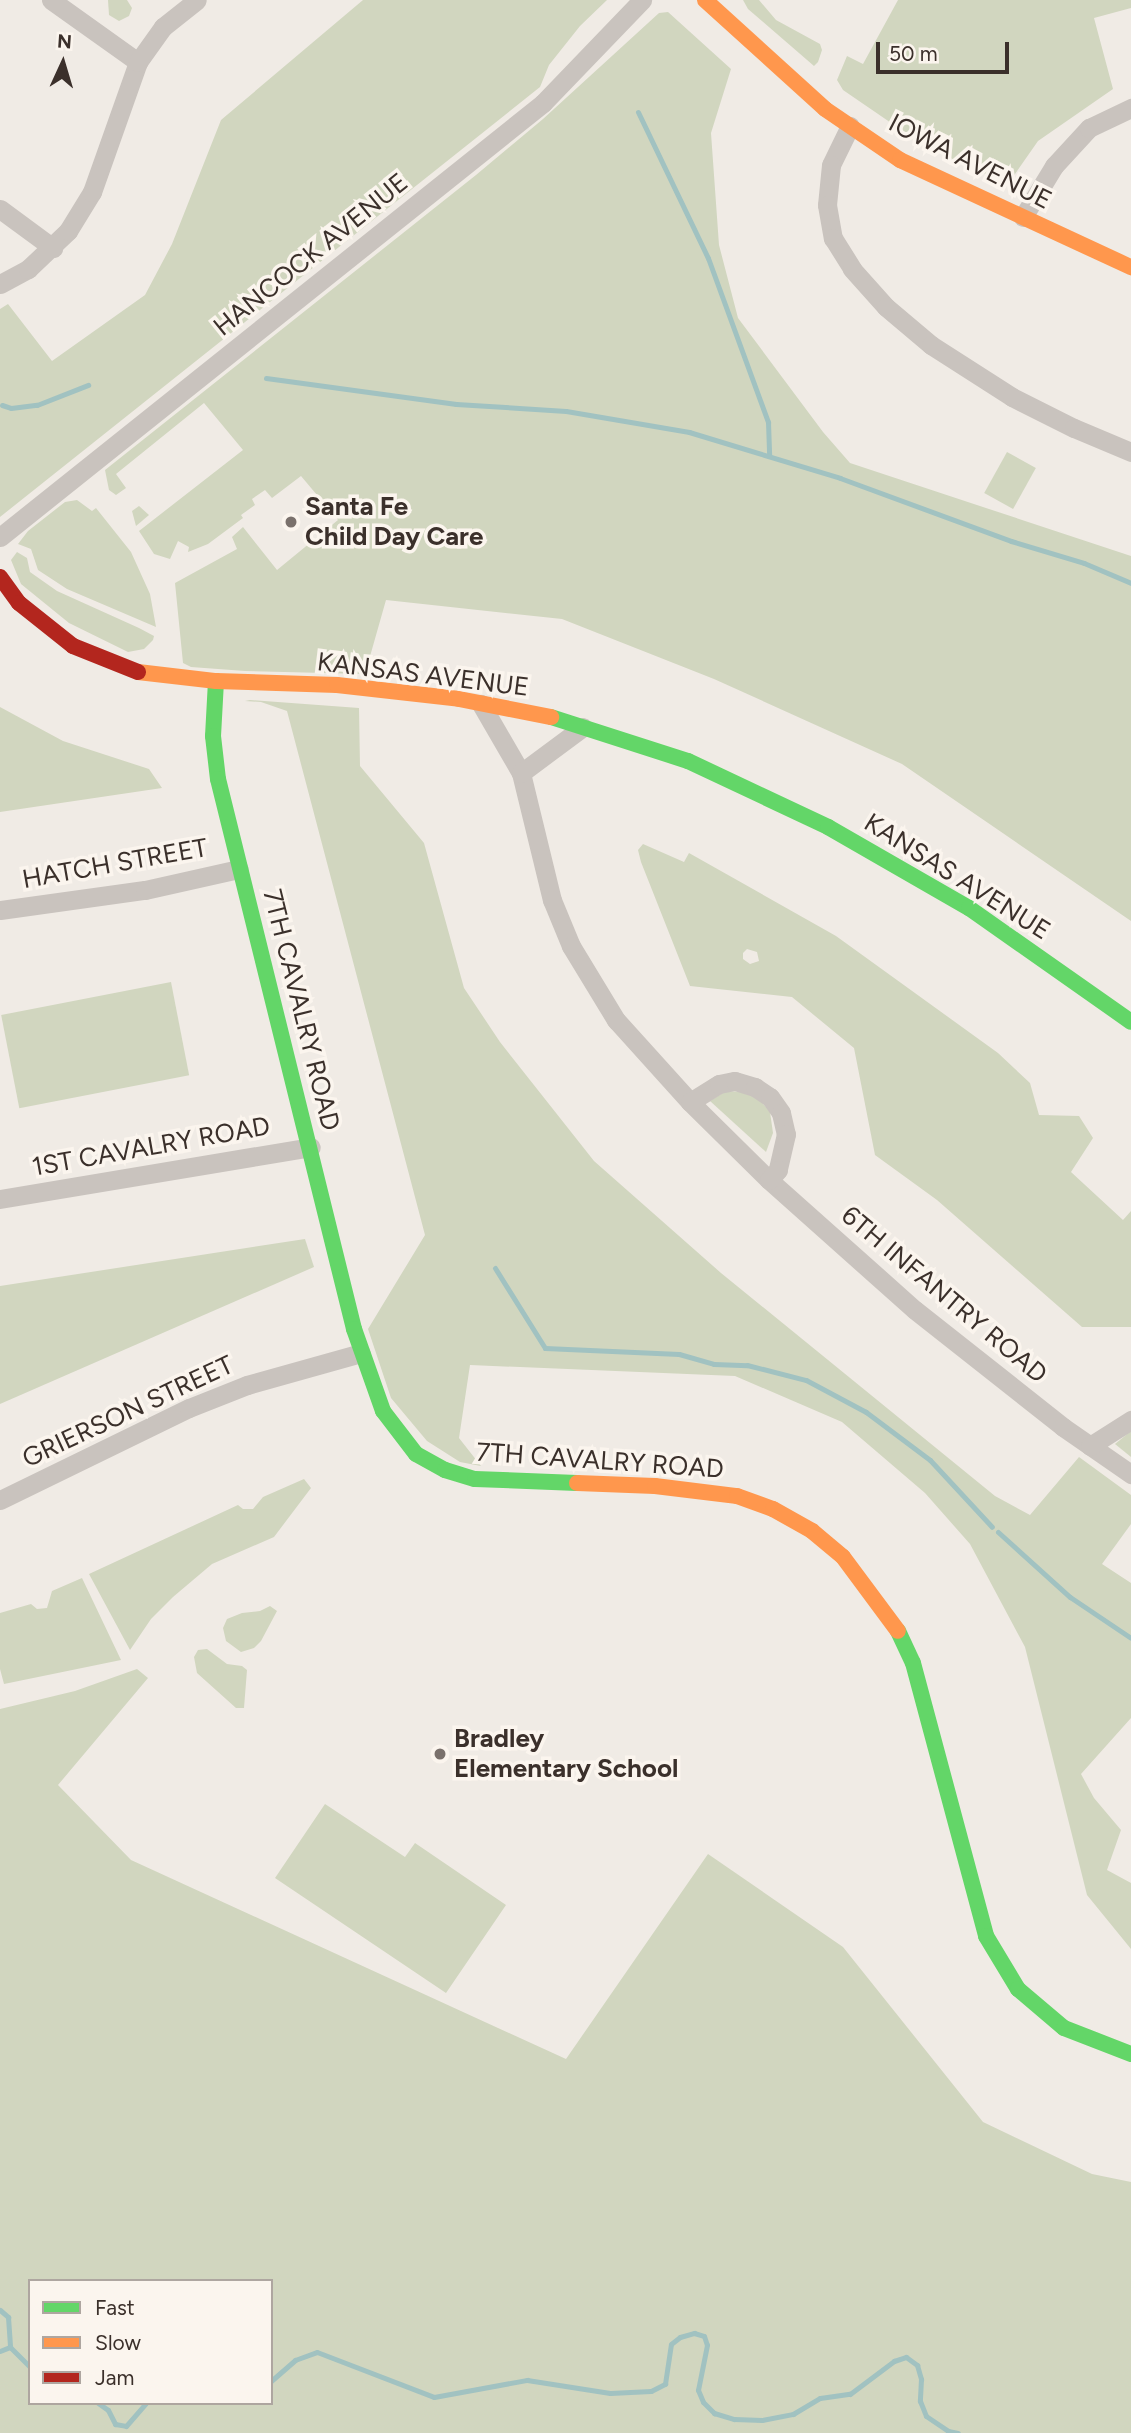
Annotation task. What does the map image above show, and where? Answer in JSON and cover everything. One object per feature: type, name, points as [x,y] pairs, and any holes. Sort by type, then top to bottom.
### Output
[{"type":"street","points":[[51,0],[138,62]]},
{"type":"street","points":[[0,285],[53,248],[68,231],[92,192],[138,62],[163,27],[197,0]]},
{"type":"street","name":"HANCOCK AVENUE","points":[[0,537],[543,103],[642,0]]},
{"type":"street","name":"IOWA AVENUE","points":[[705,0],[825,109],[900,160],[1131,267]]},
{"type":"street","points":[[1023,217],[1054,166],[1089,128],[1131,108]]},
{"type":"street","points":[[850,126],[831,165],[827,205],[832,238],[852,268],[886,307],[931,345],[1012,397],[1074,428],[1131,452]]},
{"type":"street","points":[[0,209],[53,248]]},
{"type":"street","name":"KANSAS AVENUE","points":[[0,576],[19,603],[73,646],[137,672],[216,681],[337,685],[481,704],[546,716],[688,761],[828,827],[969,908],[1103,999],[1131,1022]]},
{"type":"street","name":"7TH CAVALRY ROAD","points":[[216,681],[213,736],[217,769],[239,869],[361,1353],[383,1410],[416,1454],[445,1470],[475,1479],[655,1486],[737,1496],[773,1509],[812,1531],[843,1558],[894,1622],[913,1663],[986,1936],[1018,1989],[1064,2028],[1131,2054]]},
{"type":"street","name":"6TH INFANTRY ROAD","points":[[481,704],[520,774],[552,900],[571,946],[616,1020],[690,1102],[769,1180],[915,1310],[1090,1446],[1131,1474]]},
{"type":"street","points":[[520,774],[583,727]]},
{"type":"street","name":"HATCH STREET","points":[[0,910],[145,890],[239,869]]},
{"type":"street","points":[[690,1102],[719,1084],[735,1081],[755,1087],[769,1097],[781,1113],[786,1134],[778,1170],[769,1180]]},
{"type":"street","name":"1ST CAVALRY ROAD","points":[[0,1199],[310,1147]]},
{"type":"street","name":"GRIERSON STREET","points":[[0,1500],[189,1408],[247,1385],[361,1353]]},
{"type":"street","points":[[1090,1446],[1131,1420]]},
{"type":"green space","points":[[108,0],[127,0],[132,8],[129,16],[119,21],[109,15]]},
{"type":"green space","points":[[363,0],[607,0],[580,26],[549,65],[540,87],[0,517],[0,309],[8,304],[52,361],[145,295],[172,244],[221,120]]},
{"type":"green space","points":[[743,0],[759,0],[776,20],[820,44],[822,50],[818,62],[814,66],[748,9]]},
{"type":"green space","points":[[898,0],[1131,0],[1131,8],[1094,18],[1113,89],[1038,141],[1008,184],[944,155],[897,127],[843,90],[837,80],[847,56],[863,64]]},
{"type":"green space","points":[[668,12],[731,69],[711,133],[719,245],[738,318],[823,432],[850,463],[1131,556],[1131,921],[902,764],[714,679],[562,619],[386,600],[365,674],[245,671],[191,667],[183,663],[175,583],[237,549],[232,537],[243,527],[277,570],[338,520],[301,476],[272,498],[265,490],[252,499],[255,505],[241,515],[243,518],[208,544],[188,552],[189,547],[178,541],[170,559],[154,554],[139,531],[243,450],[204,403],[116,474],[126,488],[116,495],[109,490],[105,470],[476,175],[543,119],[659,13]]},
{"type":"green space","points":[[1007,452],[1036,468],[1013,509],[984,493]]},
{"type":"green space","points":[[77,500],[92,511],[96,508],[131,552],[150,594],[156,627],[67,589],[38,570],[31,549],[18,544],[28,531],[65,502]]},
{"type":"green space","points":[[139,506],[149,515],[136,526],[132,511]]},
{"type":"green space","points":[[17,552],[27,558],[30,572],[57,591],[139,628],[154,636],[153,640],[144,649],[128,652],[69,623],[21,584],[11,560]]},
{"type":"green space","points":[[245,701],[359,708],[360,766],[424,843],[464,988],[500,1042],[594,1161],[721,1273],[995,1496],[1030,1515],[1079,1457],[1131,1495],[1131,1524],[1102,1564],[1131,1583],[1131,1718],[1081,1774],[1094,1798],[1121,1830],[1107,1870],[1131,1883],[1131,1949],[1087,1895],[1025,1647],[970,1544],[925,1493],[842,1422],[735,1376],[470,1365],[459,1438],[481,1466],[460,1462],[427,1441],[391,1398],[368,1329],[425,1235],[287,711],[261,702]]},
{"type":"green space","points":[[0,707],[63,741],[149,769],[162,788],[0,812]]},
{"type":"green space","points":[[643,844],[684,862],[689,853],[836,936],[998,1053],[1030,1083],[1039,1115],[1079,1116],[1093,1138],[1071,1172],[1123,1220],[1131,1211],[1131,1327],[1082,1327],[937,1200],[875,1155],[854,1048],[792,997],[690,986],[638,850]],"holes":[[[747,949],[757,952],[759,961],[750,964],[743,959],[743,953]]]},
{"type":"green space","points":[[171,982],[189,1075],[19,1108],[1,1015]]},
{"type":"green space","points":[[726,1091],[743,1092],[760,1100],[770,1112],[773,1133],[766,1152],[710,1101]]},
{"type":"green space","points":[[305,1239],[314,1267],[0,1404],[0,1286]]},
{"type":"green space","points":[[1131,1431],[1131,1457],[1115,1444]]},
{"type":"green space","points":[[304,1479],[311,1488],[274,1537],[212,1564],[151,1619],[130,1650],[89,1574],[238,1505],[243,1509],[253,1509],[263,1497]]},
{"type":"green space","points":[[82,1578],[121,1660],[4,1684],[0,1669],[0,1613],[31,1604],[37,1609],[47,1608],[52,1591]]},
{"type":"green space","points":[[270,1606],[277,1611],[261,1641],[254,1648],[241,1652],[226,1641],[223,1628],[227,1619]]},
{"type":"green space","points":[[207,1649],[227,1664],[242,1666],[247,1670],[244,1708],[236,1708],[197,1673],[194,1657],[198,1650]]},
{"type":"green space","points":[[137,1669],[148,1678],[58,1785],[131,1860],[566,2059],[708,1854],[843,1947],[983,2122],[1092,2174],[1131,2182],[1131,2433],[0,2433],[0,1709],[75,1691]]},
{"type":"green space","points":[[325,1804],[405,1857],[415,1843],[506,1905],[446,1993],[275,1878]]},
{"type":"waterway","points":[[638,112],[708,258],[768,422],[769,456]]},
{"type":"waterway","points":[[266,378],[456,404],[566,411],[689,432],[840,478],[1011,541],[1084,563],[1131,583]]},
{"type":"waterway","points":[[2,405],[11,408],[37,405],[88,385]]},
{"type":"waterway","points":[[495,1268],[545,1348],[679,1354],[714,1364],[747,1365],[806,1380],[866,1412],[930,1460],[992,1527]]},
{"type":"waterway","points":[[998,1532],[1070,1597],[1131,1638]]},
{"type":"waterway","points":[[0,2310],[8,2317],[10,2347],[28,2365]]},
{"type":"waterway","points":[[273,2379],[295,2360],[317,2352],[434,2397],[527,2380],[610,2393],[651,2391],[665,2384],[671,2344],[680,2337],[694,2333],[704,2336],[707,2345],[698,2390],[703,2402],[714,2413],[734,2419],[762,2420],[793,2414],[820,2398],[850,2394],[894,2361],[906,2357],[917,2365],[921,2379],[920,2401],[926,2416],[948,2431],[958,2433]]},
{"type":"waterway","points":[[0,2351],[10,2347]]},
{"type":"waterway","points":[[101,2405],[108,2410],[115,2424],[126,2426],[144,2405]]},
{"type":"traffic: fast","points":[[216,681],[213,736],[218,779],[354,1329],[383,1411],[416,1454],[445,1470],[475,1479],[577,1483]]},
{"type":"traffic: fast","points":[[551,717],[688,761],[828,827],[969,908],[1131,1022]]},
{"type":"traffic: fast","points":[[898,1631],[913,1663],[986,1936],[1018,1989],[1064,2028],[1131,2054]]},
{"type":"traffic: slow","points":[[705,0],[825,109],[900,160],[1131,267]]},
{"type":"traffic: slow","points":[[138,672],[216,681],[337,685],[459,699],[551,717]]},
{"type":"traffic: slow","points":[[577,1483],[655,1486],[737,1496],[773,1509],[812,1531],[843,1557],[898,1631]]},
{"type":"traffic: jam","points":[[0,577],[19,603],[73,646],[138,672]]},
{"type":"place","name":"Santa Fe Child Day Care","points":[[291,522]]},
{"type":"place","name":"Bradley Elementary School","points":[[440,1754]]}]
